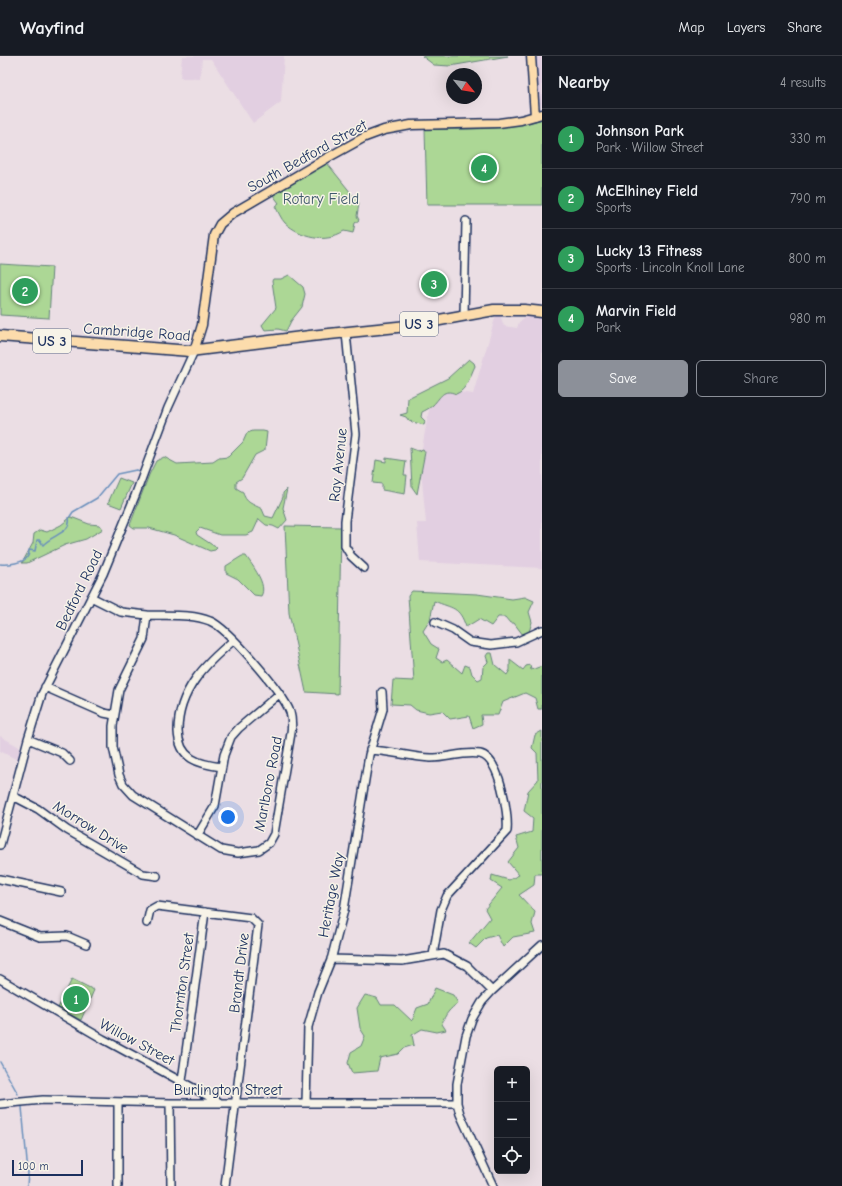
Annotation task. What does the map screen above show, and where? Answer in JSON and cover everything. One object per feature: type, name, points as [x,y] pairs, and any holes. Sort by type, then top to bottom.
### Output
[{"type":"highway","name":"US 3","points":[[346,333],[407,326],[502,309],[542,312]]},
{"type":"highway","name":"Cambridge Road","points":[[0,336],[160,350],[194,351],[346,333]]},
{"type":"main road","points":[[532,56],[538,115]]},
{"type":"main road","name":"South Bedford Street","points":[[194,351],[202,325],[214,235],[220,224],[233,213],[320,162],[365,138],[384,130],[411,125],[500,123],[521,120],[538,115]]},
{"type":"street","points":[[464,316],[466,221]]},
{"type":"street","name":"Ray Avenue","points":[[346,333],[356,434],[354,462],[345,521],[345,546],[351,556],[364,568]]},
{"type":"street","name":"Bedford Road","points":[[0,845],[28,739],[45,687],[91,597],[130,508],[168,408],[194,351]]},
{"type":"street","name":"Marlboro Road","points":[[91,597],[121,612],[192,617],[209,620],[223,629],[234,640],[279,694],[291,715],[292,733],[276,828],[272,840],[259,850],[249,853],[233,853],[221,850],[137,798],[123,784],[119,775],[114,754],[112,733],[114,715],[119,690],[144,639],[147,615]]},
{"type":"street","points":[[435,622],[453,630],[470,642],[491,645],[516,642],[542,630]]},
{"type":"street","points":[[222,767],[196,761],[185,753],[179,741],[179,716],[182,702],[191,686],[210,662],[234,640]]},
{"type":"street","points":[[45,687],[105,713],[114,715]]},
{"type":"street","name":"Heritage Way","points":[[306,1103],[308,1027],[318,992],[331,959],[344,910],[370,750],[382,715],[384,704],[382,692]]},
{"type":"street","points":[[197,836],[214,806],[225,749],[234,734],[279,694]]},
{"type":"street","points":[[28,739],[62,753],[70,761]]},
{"type":"street","points":[[370,750],[433,758],[466,754],[485,755],[493,763],[502,790],[507,813],[506,831],[447,896],[441,910],[433,955]]},
{"type":"street","name":"Morrow Drive","points":[[13,796],[38,809],[67,830],[142,874],[157,876]]},
{"type":"street","points":[[0,879],[61,892]]},
{"type":"street","name":"Brandt Drive","points":[[147,923],[150,911],[156,906],[251,918],[258,926],[225,1186]]},
{"type":"street","name":"Thornton Street","points":[[182,1081],[205,912]]},
{"type":"street","points":[[0,920],[40,937],[69,936],[86,944]]},
{"type":"street","points":[[493,1186],[462,1120],[457,1103],[457,1084],[467,1032],[475,1014],[492,991],[542,944]]},
{"type":"street","points":[[331,959],[402,961],[444,954],[459,961],[492,991]]},
{"type":"street","name":"Willow Street","points":[[0,979],[103,1039],[220,1103]]},
{"type":"street","name":"Burlington Street","points":[[0,1104],[38,1100],[170,1103],[457,1103]]},
{"type":"street","points":[[118,1102],[118,1186]]},
{"type":"street","points":[[170,1103],[171,1186]]},
{"type":"shaded area","points":[[182,56],[284,56],[281,102],[253,123],[211,59],[202,59],[200,79],[180,78]]},
{"type":"shaded area","points":[[535,56],[542,56],[542,107],[540,103]]},
{"type":"shaded area","points":[[496,315],[500,315],[504,326],[517,328],[519,322],[528,315],[542,317],[542,568],[420,562],[417,523],[426,523],[420,459],[431,399],[447,390],[473,394]]},
{"type":"shaded area","points":[[0,736],[21,748],[18,760],[0,751]]},
{"type":"green space","points":[[422,56],[508,56],[450,66],[434,65]]},
{"type":"green space","points":[[542,119],[542,205],[427,205],[425,129],[469,129],[513,126]]},
{"type":"green space","name":"Rotary Field","points":[[327,163],[359,203],[357,216],[359,220],[355,223],[353,233],[344,231],[329,237],[313,237],[298,232],[285,223],[275,206],[279,203],[273,195]]},
{"type":"green space","points":[[0,264],[52,267],[49,318],[0,315]]},
{"type":"green space","points":[[289,275],[303,287],[305,294],[302,307],[291,321],[286,331],[278,329],[265,330],[262,325],[276,308],[272,281],[273,279],[281,279]]},
{"type":"green space","points":[[469,359],[475,366],[466,386],[456,394],[448,392],[443,394],[432,406],[422,412],[421,417],[425,421],[424,425],[409,421],[406,417],[400,415],[407,413],[408,398],[448,378]]},
{"type":"green space","points":[[253,431],[267,432],[265,450],[255,455],[242,478],[236,482],[236,488],[243,492],[248,501],[262,509],[265,516],[273,518],[283,497],[283,493],[287,489],[283,508],[287,520],[279,529],[266,525],[259,519],[253,532],[246,535],[220,535],[200,528],[196,532],[197,535],[217,548],[210,551],[174,535],[149,528],[134,528],[130,525],[149,475],[156,461],[164,457],[177,464],[213,462],[219,458],[228,457],[243,442],[247,433]]},
{"type":"green space","points":[[410,448],[418,451],[423,449],[425,452],[417,494],[412,487]]},
{"type":"green space","points":[[386,458],[406,461],[404,475],[407,475],[405,494],[382,490],[382,484],[373,483],[376,460],[386,462]]},
{"type":"green space","points":[[119,478],[132,483],[121,508],[108,503]]},
{"type":"green space","points":[[71,517],[89,524],[100,525],[103,529],[86,539],[65,545],[27,563],[22,563],[33,543],[34,534],[40,530],[47,532],[61,525]]},
{"type":"green space","points":[[285,526],[341,527],[338,694],[306,692],[289,613]]},
{"type":"green space","points":[[242,556],[246,556],[261,581],[263,591],[261,596],[254,595],[238,579],[226,573],[226,566]]},
{"type":"green space","points":[[412,591],[477,594],[512,599],[525,597],[534,601],[529,612],[532,622],[529,632],[523,635],[514,623],[510,623],[505,617],[498,617],[491,626],[479,619],[466,627],[461,615],[458,612],[451,607],[434,601],[430,620],[423,631],[431,644],[439,649],[436,658],[442,662],[447,660],[462,673],[465,665],[470,667],[472,674],[478,680],[482,678],[483,667],[488,662],[486,656],[488,653],[492,653],[495,665],[507,675],[510,670],[510,660],[523,670],[526,666],[530,665],[531,670],[542,666],[542,709],[538,709],[535,698],[525,693],[503,702],[498,715],[481,715],[482,724],[473,728],[469,716],[450,719],[442,711],[429,713],[416,710],[410,705],[391,704],[393,680],[414,681],[408,596]]},
{"type":"green space","points":[[542,731],[542,874],[535,874],[534,885],[519,895],[535,912],[532,924],[535,933],[513,937],[503,947],[497,935],[486,938],[476,948],[469,943],[490,918],[485,909],[502,888],[491,881],[492,875],[509,880],[519,875],[508,862],[519,848],[516,837],[532,832],[533,818],[524,811],[528,791],[538,780],[537,753],[532,748],[535,735]]},
{"type":"green space","points":[[72,979],[94,990],[81,1020],[58,1008]]},
{"type":"green space","points":[[435,988],[453,995],[458,1003],[448,1012],[443,1020],[442,1024],[446,1030],[437,1032],[422,1029],[412,1035],[414,1045],[404,1048],[398,1054],[380,1058],[377,1071],[352,1073],[348,1063],[351,1052],[361,1046],[365,1036],[360,1028],[357,1008],[365,995],[377,998],[381,1005],[395,1005],[412,1021],[417,1008],[428,1004]]},
{"type":"waterway","points":[[0,564],[20,562],[28,556],[29,550],[35,551],[37,540],[40,540],[43,545],[65,530],[68,527],[69,518],[73,512],[97,498],[117,474],[136,470],[139,471]]},
{"type":"waterway","points":[[0,1062],[18,1094]]},
{"type":"waterway","points":[[22,1107],[28,1173],[27,1186]]},
{"type":"place","name":"Marvin Field","points":[[484,168]]},
{"type":"place","name":"Lucky 13 Fitness","points":[[434,284]]},
{"type":"place","name":"McElhiney Field","points":[[25,291]]},
{"type":"place","name":"Johnson Park","points":[[76,999]]}]
